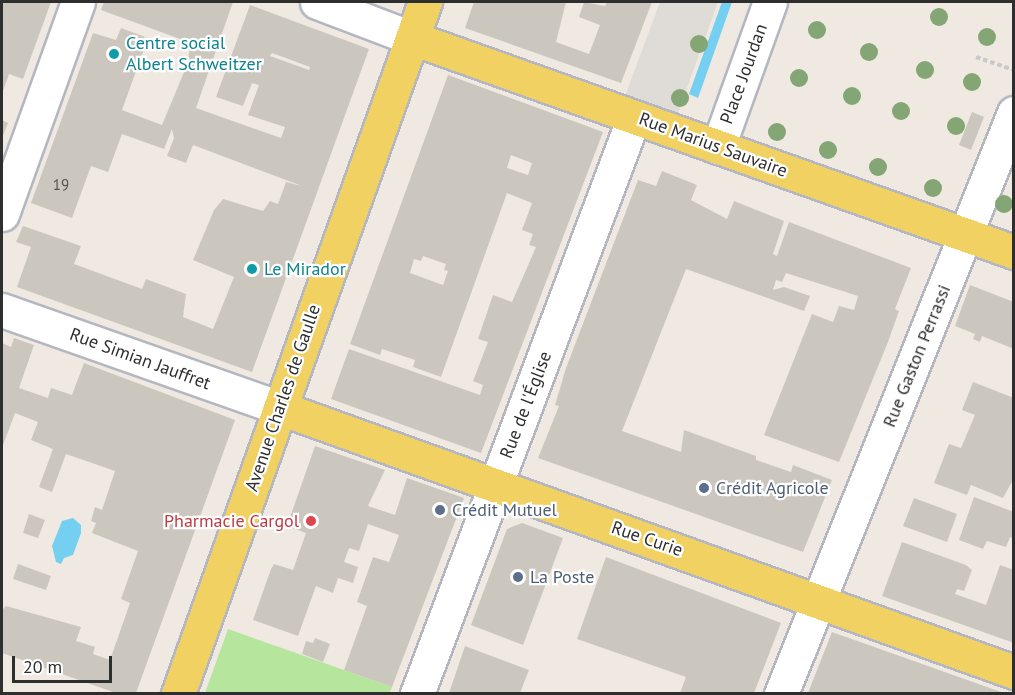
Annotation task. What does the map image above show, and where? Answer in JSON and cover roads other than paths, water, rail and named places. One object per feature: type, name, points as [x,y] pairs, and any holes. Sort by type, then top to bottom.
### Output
[{"type":"main road","name":"Avenue Charles de Gaulle","points":[[178,693],[425,2]]},
{"type":"main road","name":"Rue Marius Sauvaire","points":[[411,38],[1014,252]]},
{"type":"main road","name":"Rue Curie","points":[[280,408],[818,599],[1014,672]]},
{"type":"street","points":[[2,214],[78,2]]},
{"type":"street","points":[[317,2],[411,38]]},
{"type":"street","name":"Place Jourdan","points":[[718,147],[771,2]]},
{"type":"street","name":"Rue Gaston Perrassi","points":[[782,693],[1014,113]]},
{"type":"street","name":"Rue de l'Église","points":[[417,693],[634,117]]},
{"type":"street","name":"Rue Simian Jauffret","points":[[2,310],[280,408]]},
{"type":"water","points":[[722,2],[732,2],[698,98],[689,94]]},
{"type":"water","points":[[73,518],[81,525],[81,533],[73,555],[64,558],[61,564],[56,562],[52,546],[62,521]]},
{"type":"place","name":"Centre social Albert Schweitzer","points":[[114,54]]},
{"type":"place","name":"Le Mirador","points":[[252,269]]},
{"type":"place","name":"Crédit Agricole","points":[[704,488]]},
{"type":"place","name":"Crédit Mutuel","points":[[440,510]]},
{"type":"place","name":"Pharmacie Cargol","points":[[311,521]]},
{"type":"place","name":"La Poste","points":[[518,577]]}]
